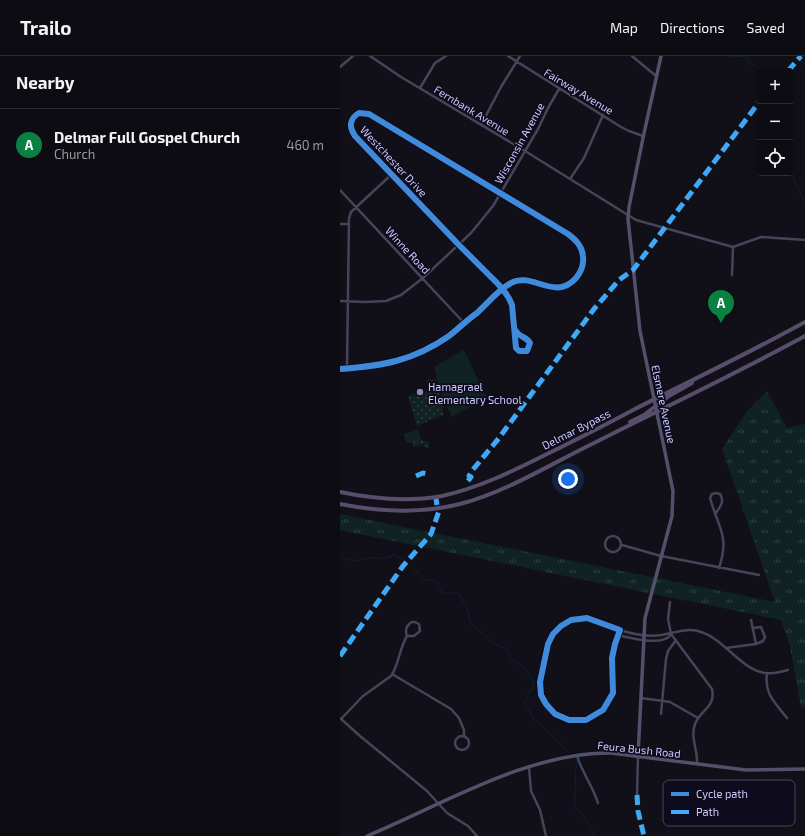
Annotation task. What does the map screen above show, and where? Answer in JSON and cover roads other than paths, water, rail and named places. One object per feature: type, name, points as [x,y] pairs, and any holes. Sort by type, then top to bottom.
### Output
[{"type":"main road","name":"Elsmere Avenue","points":[[638,756],[643,635],[647,605],[672,516],[674,503],[673,490],[640,331],[628,215],[643,136],[661,56]]},
{"type":"main road","name":"Delmar Bypass","points":[[340,492],[368,497],[392,499],[440,496],[468,490],[504,475],[710,372],[805,322]]},
{"type":"main road","name":"Delmar Bypass","points":[[340,504],[374,510],[430,510],[460,504],[484,496],[515,483],[805,336]]},
{"type":"main road","points":[[596,442],[644,415],[669,396],[710,372]]},
{"type":"main road","name":"Feura Bush Road","points":[[367,836],[497,778],[529,767],[592,753],[611,753],[746,770],[805,769]]},
{"type":"street","points":[[340,67],[353,56]]},
{"type":"street","name":"Fernbank Avenue","points":[[370,56],[401,77],[525,151],[634,219],[647,224],[733,247]]},
{"type":"street","points":[[420,88],[435,63],[446,56]]},
{"type":"street","name":"Fairway Avenue","points":[[508,56],[629,131],[643,136]]},
{"type":"street","points":[[481,125],[520,56]]},
{"type":"street","points":[[632,56],[656,76]]},
{"type":"street","name":"Wisconsin Avenue","points":[[340,301],[376,302],[393,299],[409,291],[458,245],[481,222],[493,206],[559,89]]},
{"type":"street","name":"Westchester Drive","points":[[500,193],[369,114],[357,114],[353,117],[351,123],[353,132],[510,299],[516,331],[516,348],[519,351],[527,351],[530,343],[528,339],[518,334],[516,331]]},
{"type":"street","points":[[570,179],[584,158],[603,115]]},
{"type":"street","points":[[347,368],[349,214],[392,174]]},
{"type":"street","name":"Winne Road","points":[[340,190],[464,323]]},
{"type":"street","points":[[340,368],[377,366],[410,357],[447,337],[486,305],[502,289],[510,283],[518,280],[528,280],[549,288],[560,287],[573,282],[582,266],[583,259],[581,247],[574,239],[500,193]]},
{"type":"street","points":[[340,224],[348,224]]},
{"type":"street","points":[[732,275],[733,247],[761,237],[805,240]]},
{"type":"street","points":[[715,514],[723,498],[716,492],[712,494],[710,498],[715,514],[721,529],[724,547],[719,568]]},
{"type":"street","points":[[615,535],[621,540],[622,545],[619,550],[614,552],[608,550],[605,543],[607,538],[615,535]]},
{"type":"street","points":[[622,545],[661,556],[759,575]]},
{"type":"street","points":[[670,602],[668,619],[671,634],[712,689],[713,700],[698,718],[693,732],[697,754],[696,764]]},
{"type":"street","points":[[620,630],[612,658],[612,693],[603,710],[586,720],[569,720],[555,714],[546,704],[541,695],[540,682],[548,644],[553,634],[560,626],[571,620],[587,618],[620,630],[631,634],[656,636],[687,630],[699,631],[711,637],[726,648],[749,668],[772,674],[788,670]]},
{"type":"street","points":[[751,620],[756,644]]},
{"type":"street","points":[[406,636],[414,636],[419,633],[421,629],[419,624],[415,622],[410,623],[392,674],[363,696],[341,718],[360,736],[427,791],[447,813],[473,830],[478,836]]},
{"type":"street","points":[[726,648],[756,644],[763,641],[764,635],[761,627],[752,628]]},
{"type":"street","points":[[618,635],[643,640],[660,641],[670,638],[671,634]]},
{"type":"street","points":[[661,714],[661,700],[666,659],[668,651],[676,640]]},
{"type":"street","points":[[767,673],[766,684],[768,692],[787,718]]},
{"type":"street","points":[[392,674],[451,709],[459,718],[464,730],[464,736],[468,739],[469,744],[466,749],[457,749],[455,744],[457,739],[464,736]]},
{"type":"street","points":[[640,698],[670,702],[698,718]]},
{"type":"street","points":[[577,756],[594,791],[598,803]]},
{"type":"street","points":[[637,795],[638,756]]},
{"type":"street","points":[[529,767],[531,791],[540,810],[546,836]]},
{"type":"waterway","points":[[730,56],[747,57],[748,63],[759,68]]},
{"type":"waterway","points":[[793,174],[805,204]]},
{"type":"waterway","points":[[340,557],[354,561],[374,557],[383,559],[394,555],[404,560]]},
{"type":"waterway","points":[[409,564],[425,580],[435,581],[443,593],[458,593],[466,606],[471,624],[496,645],[505,648],[511,658],[524,668],[532,678],[534,689],[528,692],[528,699],[524,704],[529,709],[534,719],[568,752]]},
{"type":"waterway","points":[[575,760],[577,761],[574,806],[589,824],[594,836]]},
{"type":"place","name":"Delmar Full Gospel Church","points":[[721,323]]},
{"type":"place","name":"Hamagrael Elementary School","points":[[420,392]]}]
